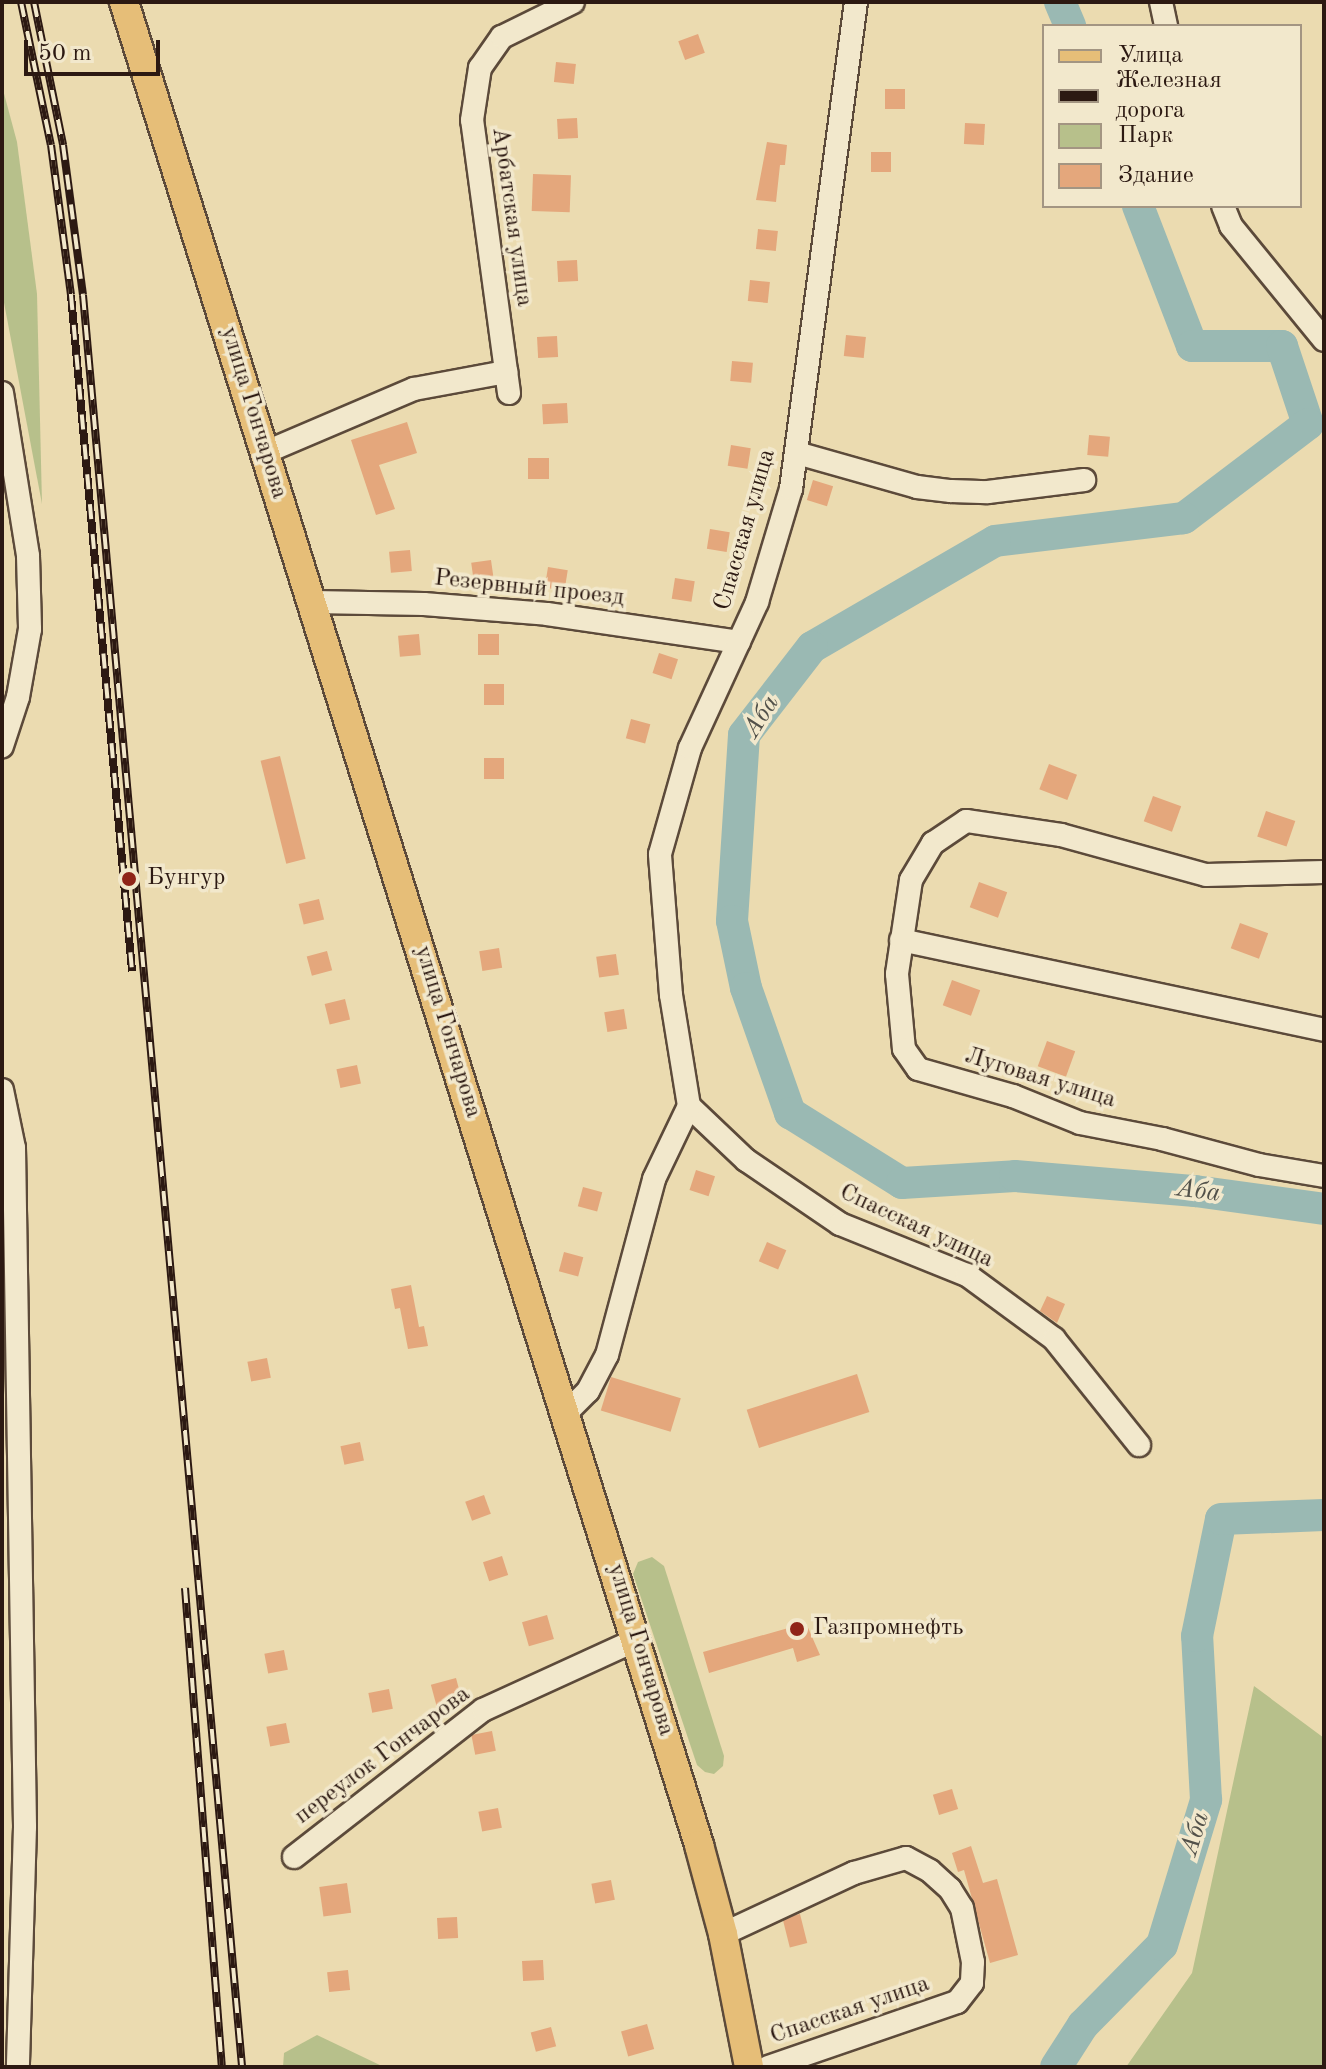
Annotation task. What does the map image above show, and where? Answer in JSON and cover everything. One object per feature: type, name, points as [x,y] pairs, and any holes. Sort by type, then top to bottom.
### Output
[{"type":"main road","name":"улица Гончарова","points":[[124,2],[636,1640],[723,1934],[749,2067]]},
{"type":"street","name":"Арбатская улица","points":[[266,452],[414,389],[508,383],[472,120],[480,68],[502,37],[573,2]]},
{"type":"street","name":"Спасская улица","points":[[856,2],[791,489],[757,602],[690,748],[660,854],[671,995],[689,1106],[746,1160],[840,1224],[967,1275],[1054,1339],[1139,1445]]},
{"type":"street","points":[[1161,2],[1166,24]]},
{"type":"street","points":[[1224,208],[1231,226],[1324,340]]},
{"type":"street","points":[[2,393],[28,556],[30,629],[18,697],[2,746]]},
{"type":"street","points":[[797,453],[917,487],[951,491],[988,492],[1084,480]]},
{"type":"street","name":"Резервный проезд","points":[[313,602],[424,604],[547,614],[739,642]]},
{"type":"street","name":"Луговая улица","points":[[1324,872],[1206,875],[1061,835],[1012,825],[966,821],[933,843],[911,880],[897,974],[904,1049],[918,1069],[1013,1096],[1080,1123],[1162,1139],[1259,1165],[1324,1176]]},
{"type":"street","points":[[901,940],[1324,1030]]},
{"type":"street","points":[[2,1090],[14,1148],[23,1685],[25,1827],[18,2067]]},
{"type":"street","points":[[566,1413],[588,1391],[607,1355],[654,1179],[689,1106]]},
{"type":"street","name":"переулок Гончарова","points":[[294,1857],[483,1710],[636,1640]]},
{"type":"street","name":"Спасская улица","points":[[723,1934],[854,1873],[906,1858],[920,1863],[940,1880],[962,1908],[973,1962],[972,1983],[957,2002],[768,2067]]},
{"type":"green space","points":[[2,86],[17,142],[37,294],[42,504],[2,292]]},
{"type":"green space","points":[[652,1557],[664,1566],[724,1756],[723,1766],[714,1774],[705,1772],[697,1765],[633,1574],[638,1562]]},
{"type":"green space","points":[[1254,1686],[1324,1738],[1324,2067],[1126,2067],[1192,1973]]},
{"type":"green space","points":[[317,2035],[384,2067],[283,2067],[284,2053]]},
{"type":"building","points":[[698,34],[705,53],[685,60],[678,41]]},
{"type":"building","points":[[556,62],[576,64],[574,84],[554,82]]},
{"type":"building","points":[[885,89],[905,89],[905,109],[885,109]]},
{"type":"building","points":[[577,118],[578,138],[558,139],[557,119]]},
{"type":"building","points":[[965,123],[985,124],[984,145],[964,144]]},
{"type":"building","points":[[767,142],[787,145],[785,165],[780,165],[776,202],[756,200]]},
{"type":"building","points":[[871,152],[891,152],[891,172],[871,172]]},
{"type":"building","points":[[533,174],[571,175],[570,212],[532,211]]},
{"type":"building","points":[[758,229],[778,231],[776,251],[756,249]]},
{"type":"building","points":[[577,260],[578,281],[558,282],[557,261]]},
{"type":"building","points":[[750,280],[770,282],[768,303],[748,301]]},
{"type":"building","points":[[846,335],[866,337],[864,358],[844,356]]},
{"type":"building","points":[[557,336],[558,357],[538,358],[537,337]]},
{"type":"building","points":[[732,361],[753,363],[751,383],[730,381]]},
{"type":"building","points":[[567,403],[568,423],[543,424],[542,404]]},
{"type":"building","points":[[407,422],[417,453],[379,465],[395,509],[376,515],[351,440]]},
{"type":"building","points":[[1089,435],[1110,437],[1108,457],[1087,455]]},
{"type":"building","points":[[731,445],[751,448],[747,469],[728,466]]},
{"type":"building","points":[[528,458],[549,458],[549,479],[528,479]]},
{"type":"building","points":[[813,480],[833,486],[827,506],[807,500]]},
{"type":"building","points":[[710,529],[730,532],[727,552],[707,549]]},
{"type":"building","points":[[410,550],[412,571],[391,573],[389,552]]},
{"type":"building","points":[[491,560],[494,581],[474,584],[471,563]]},
{"type":"building","points":[[548,567],[568,570],[564,591],[545,588]]},
{"type":"building","points":[[675,578],[695,581],[691,602],[672,599]]},
{"type":"building","points":[[419,634],[421,655],[400,657],[398,636]]},
{"type":"building","points":[[478,634],[499,634],[499,655],[478,655]]},
{"type":"building","points":[[659,653],[678,659],[672,679],[653,673]]},
{"type":"building","points":[[484,684],[504,684],[504,705],[484,705]]},
{"type":"building","points":[[631,719],[650,724],[645,743],[626,738]]},
{"type":"building","points":[[280,756],[306,859],[286,864],[261,761]]},
{"type":"building","points":[[484,758],[504,758],[504,779],[484,779]]},
{"type":"building","points":[[1049,764],[1077,775],[1067,800],[1039,789]]},
{"type":"building","points":[[1153,796],[1181,806],[1172,832],[1144,821]]},
{"type":"building","points":[[1266,811],[1295,821],[1287,847],[1257,837]]},
{"type":"building","points":[[979,882],[1007,892],[998,918],[970,907]]},
{"type":"building","points":[[319,899],[324,919],[304,924],[299,904]]},
{"type":"building","points":[[1240,923],[1268,933],[1259,959],[1231,948]]},
{"type":"building","points":[[499,948],[502,968],[482,971],[479,951]]},
{"type":"building","points":[[327,951],[332,970],[312,976],[307,956]]},
{"type":"building","points":[[616,954],[619,975],[599,978],[596,957]]},
{"type":"building","points":[[952,980],[980,990],[971,1016],[943,1005]]},
{"type":"building","points":[[345,999],[350,1019],[330,1024],[325,1004]]},
{"type":"building","points":[[624,1009],[627,1029],[607,1032],[604,1012]]},
{"type":"building","points":[[1047,1041],[1075,1051],[1066,1077],[1038,1066]]},
{"type":"building","points":[[357,1065],[361,1084],[340,1088],[336,1069]]},
{"type":"building","points":[[696,1170],[715,1176],[709,1196],[690,1190]]},
{"type":"building","points":[[583,1187],[602,1192],[597,1211],[578,1206]]},
{"type":"building","points":[[767,1242],[786,1250],[778,1270],[759,1261]]},
{"type":"building","points":[[564,1252],[583,1257],[578,1276],[559,1271]]},
{"type":"building","points":[[411,1285],[419,1327],[424,1326],[428,1346],[408,1349],[400,1308],[395,1309],[391,1289]]},
{"type":"building","points":[[1047,1296],[1065,1304],[1057,1323],[1040,1311]]},
{"type":"building","points":[[267,1358],[271,1378],[251,1381],[247,1362]]},
{"type":"building","points":[[857,1374],[869,1412],[759,1448],[747,1410]]},
{"type":"building","points":[[611,1377],[681,1398],[671,1432],[601,1410]]},
{"type":"building","points":[[360,1442],[364,1461],[344,1465],[340,1446]]},
{"type":"building","points":[[484,1495],[491,1514],[472,1521],[465,1502]]},
{"type":"building","points":[[502,1556],[508,1575],[489,1581],[483,1562]]},
{"type":"building","points":[[547,1615],[554,1639],[529,1646],[522,1622]]},
{"type":"building","points":[[806,1623],[820,1655],[797,1662],[793,1648],[709,1673],[703,1652]]},
{"type":"building","points":[[284,1650],[288,1670],[268,1673],[264,1654]]},
{"type":"building","points":[[456,1678],[463,1705],[438,1712],[431,1685]]},
{"type":"building","points":[[389,1689],[393,1709],[372,1713],[368,1693]]},
{"type":"building","points":[[286,1723],[290,1743],[270,1746],[266,1727]]},
{"type":"building","points":[[492,1731],[496,1751],[475,1755],[471,1735]]},
{"type":"building","points":[[952,1789],[958,1809],[939,1815],[933,1795]]},
{"type":"building","points":[[498,1808],[502,1828],[482,1831],[478,1812]]},
{"type":"building","points":[[971,1846],[983,1883],[997,1879],[1018,1955],[990,1963],[964,1870],[958,1872],[952,1853]]},
{"type":"building","points":[[611,1880],[615,1900],[595,1903],[591,1884]]},
{"type":"building","points":[[347,1883],[351,1913],[323,1917],[319,1887]]},
{"type":"building","points":[[800,1914],[807,1943],[790,1947],[783,1918]]},
{"type":"building","points":[[457,1917],[458,1938],[438,1939],[437,1918]]},
{"type":"building","points":[[543,1960],[544,1980],[523,1981],[522,1961]]},
{"type":"building","points":[[348,1970],[350,1990],[329,1992],[327,1972]]},
{"type":"building","points":[[647,2024],[654,2049],[628,2056],[621,2031]]},
{"type":"building","points":[[551,2027],[556,2046],[536,2052],[531,2032]]},
{"type":"waterway","name":"Аба","points":[[1060,2],[1069,24]]},
{"type":"waterway","name":"Аба","points":[[1139,208],[1192,346],[1282,346],[1308,424],[1184,518],[995,541],[812,647],[744,735],[732,921],[746,988],[790,1113],[902,1183],[1015,1176],[1195,1191],[1324,1209]]},
{"type":"waterway","name":"Аба","points":[[1056,2067],[1083,2025],[1162,1945],[1206,1800],[1197,1636],[1221,1519],[1324,1515]]},
{"type":"railway","points":[[21,2],[51,145],[71,295],[132,971]]},
{"type":"railway","points":[[34,2],[63,145],[83,295],[242,2067]]},
{"type":"railway","points":[[185,1588],[222,2067]]},
{"type":"place","name":"Бунгур","points":[[129,879]]},
{"type":"place","name":"Газпромнефть","points":[[797,1629]]}]
